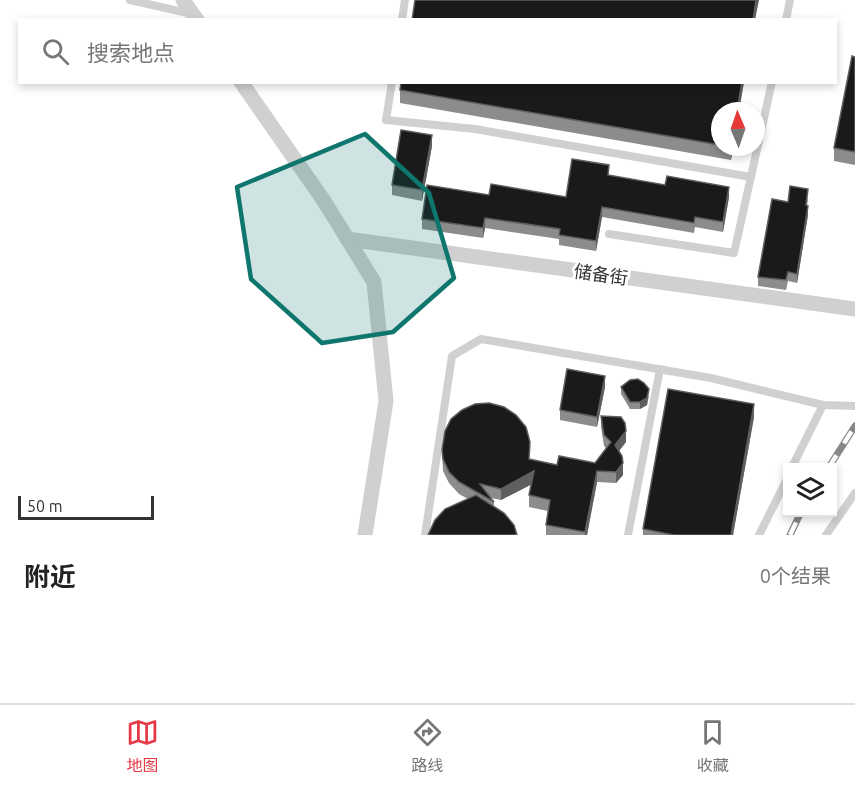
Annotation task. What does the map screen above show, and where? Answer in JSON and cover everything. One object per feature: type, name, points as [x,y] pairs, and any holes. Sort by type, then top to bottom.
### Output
[{"type":"street","points":[[183,0],[195,17]]},
{"type":"street","points":[[242,84],[324,201],[374,282],[386,401],[365,535]]},
{"type":"street","name":"储备街","points":[[347,239],[855,309]]},
{"type":"lane","points":[[130,0],[195,17]]},
{"type":"lane","points":[[402,18],[405,0]]},
{"type":"lane","points":[[786,18],[790,0]]},
{"type":"lane","points":[[392,84],[386,120],[475,129],[751,177]]},
{"type":"lane","points":[[609,234],[734,253],[772,84]]},
{"type":"lane","points":[[424,535],[452,356],[481,339],[711,378],[823,405],[855,406]]},
{"type":"lane","points":[[628,535],[660,369]]},
{"type":"lane","points":[[794,463],[823,405]]},
{"type":"lane","points":[[759,535],[783,487]]},
{"type":"lane","points":[[826,535],[855,493]]},
{"type":"highlighted area","points":[[365,134],[429,193],[454,278],[393,332],[322,343],[251,279],[237,187]]},
{"type":"building","points":[[415,0],[756,0],[753,18],[412,18]]},
{"type":"building","points":[[852,56],[855,57],[855,152],[834,148]]},
{"type":"building","points":[[401,84],[742,84],[739,102],[711,102],[711,143],[400,90]]},
{"type":"building","points":[[401,130],[432,135],[422,190],[392,185]]},
{"type":"building","points":[[572,159],[609,165],[608,175],[665,185],[667,176],[729,187],[723,222],[695,217],[694,223],[602,207],[596,241],[559,235],[560,229],[485,218],[483,228],[422,219],[427,185],[489,195],[491,184],[566,197]]},
{"type":"building","points":[[790,186],[808,189],[806,205],[808,206],[797,274],[788,272],[786,280],[758,277],[772,199],[788,202]]},
{"type":"building","points":[[567,369],[605,376],[597,417],[560,410]]},
{"type":"building","points":[[638,379],[649,389],[647,398],[640,402],[630,402],[621,387],[630,380]]},
{"type":"building","points":[[668,389],[754,404],[731,535],[674,535],[643,529]]},
{"type":"building","points":[[489,403],[504,407],[516,415],[526,427],[530,442],[529,459],[557,465],[559,456],[595,463],[611,442],[604,435],[601,416],[621,417],[626,431],[615,445],[622,456],[623,463],[616,472],[597,471],[585,532],[546,525],[550,500],[529,495],[534,471],[501,489],[480,484],[494,502],[459,482],[449,472],[442,450],[445,431],[451,419],[462,410],[475,404]]},
{"type":"building","points":[[476,495],[504,513],[514,525],[517,535],[428,535],[435,520],[445,509]]},
{"type":"railway","points":[[832,463],[855,426]]},
{"type":"railway","points":[[790,535],[799,517]]}]
